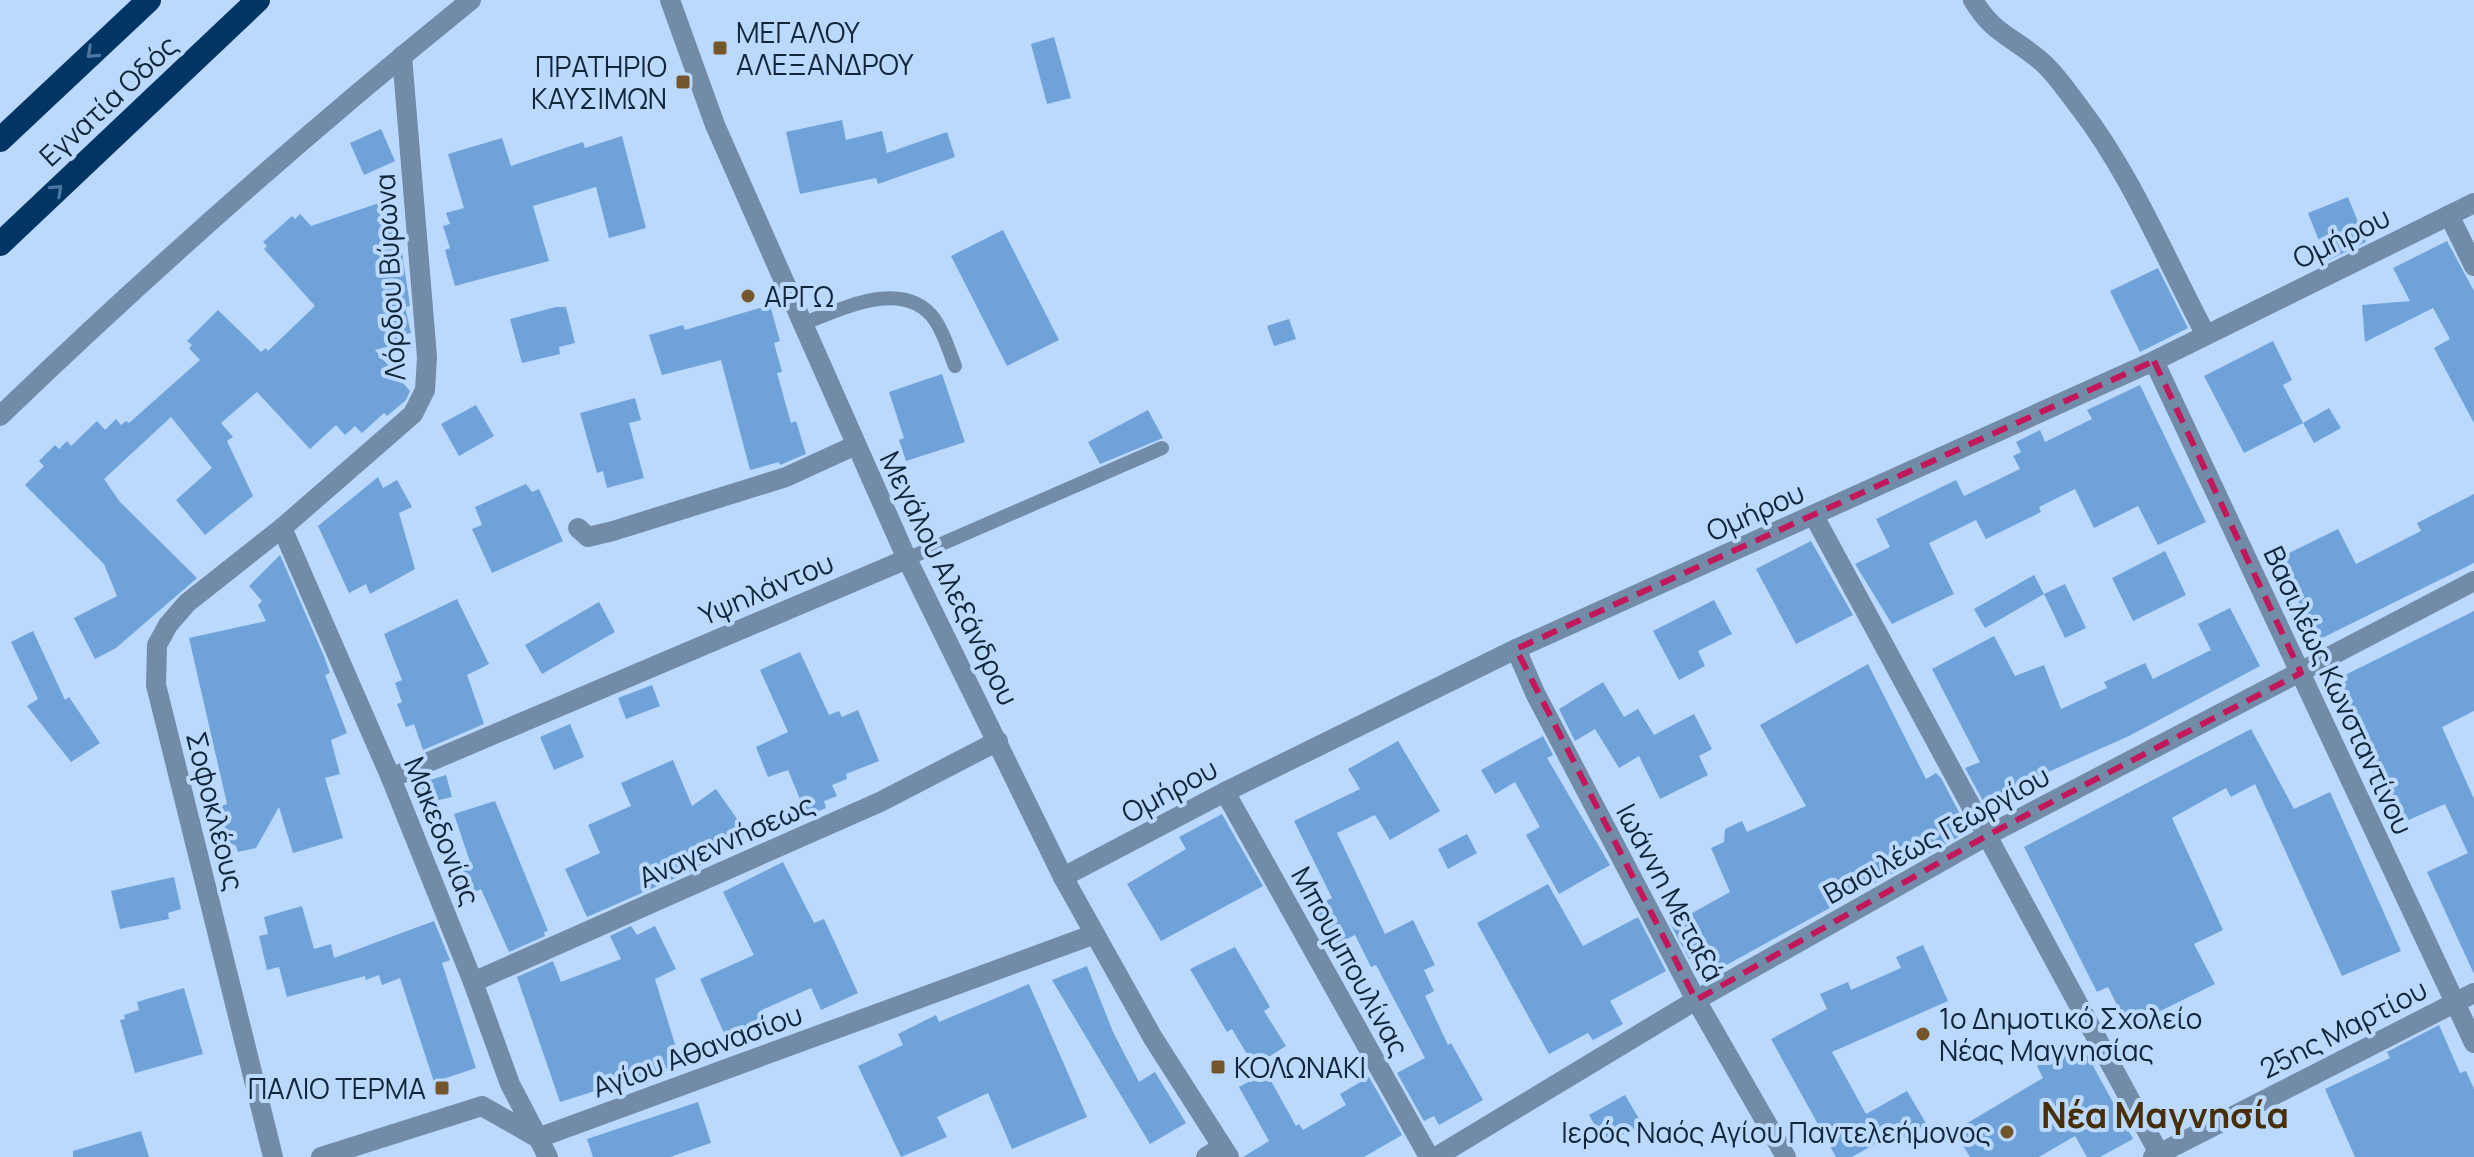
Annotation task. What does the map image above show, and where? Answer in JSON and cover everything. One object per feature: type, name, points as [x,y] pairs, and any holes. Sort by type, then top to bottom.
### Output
[{"type":"highway","name":"Εγνατία Οδός","points":[[0,140],[149,0]]},
{"type":"highway","name":"Εγνατία Οδός","points":[[0,244],[258,0]]},
{"type":"street","points":[[0,416],[71,348],[402,56],[471,0]]},
{"type":"street","name":"Μεγάλου Αλεξάνδρου","points":[[670,0],[715,125],[907,559],[1063,877],[1219,1154]]},
{"type":"street","points":[[1973,0],[1983,17],[2007,40],[2037,57],[2083,111],[2113,158],[2206,335]]},
{"type":"street","name":"Λόρδου Βύρωνα","points":[[282,528],[413,414],[425,390],[427,357],[402,56]]},
{"type":"street","name":"Ομήρου","points":[[1063,877],[1225,792],[1516,649],[2154,361],[2474,203]]},
{"type":"street","points":[[2449,215],[2474,266]]},
{"type":"street","name":"Βασιλέως Κωνσταντίνου","points":[[2154,361],[2474,1043]]},
{"type":"street","points":[[578,528],[588,537],[613,531],[786,477],[856,445]]},
{"type":"street","points":[[1814,516],[1988,835],[2157,1156]]},
{"type":"street","name":"Μακεδονίας","points":[[282,528],[391,778],[473,982],[510,1084],[548,1157]]},
{"type":"street","name":"Σοφοκλέους","points":[[273,1157],[156,685],[157,645],[168,625],[187,603],[282,528]]},
{"type":"street","name":"Υψηλάντου","points":[[391,778],[907,559]]},
{"type":"street","name":"Βασιλέως Γεωργίου","points":[[1436,1157],[1696,1000],[1988,835],[2474,581]]},
{"type":"street","name":"Ιωάννη Μεταξά","points":[[1516,649],[1535,693],[1696,1000],[1786,1157]]},
{"type":"street","name":"Αναγεννήσεως","points":[[473,982],[880,802],[998,741]]},
{"type":"street","name":"Μπουμπουλίνας","points":[[1225,792],[1429,1157]]},
{"type":"street","name":"Αγίου Αθανασίου","points":[[538,1138],[1095,934]]},
{"type":"street","name":"25ης Μαρτίου","points":[[2157,1156],[2474,993]]},
{"type":"street","points":[[321,1157],[482,1106],[510,1084]]},
{"type":"street","points":[[482,1106],[538,1138]]},
{"type":"lane","points":[[802,324],[873,300],[904,298],[934,318],[955,366]]},
{"type":"lane","name":"Υψηλάντου","points":[[907,559],[1162,448]]},
{"type":"highlighted area","points":[[2154,361],[2301,673],[1988,835],[1696,1000],[1516,649]]},
{"type":"building","points":[[1054,37],[1071,98],[1047,104],[1031,44]]},
{"type":"building","points":[[842,120],[846,140],[882,131],[887,153],[947,132],[955,157],[878,184],[876,178],[800,194],[786,132]]},
{"type":"building","points":[[381,129],[395,161],[364,175],[350,143]]},
{"type":"building","points":[[622,136],[646,228],[609,238],[596,187],[533,206],[549,261],[455,286],[445,250],[450,248],[443,226],[450,224],[446,213],[464,208],[448,154],[502,138],[511,166],[583,142],[585,148]]},
{"type":"building","points":[[2348,197],[2366,242],[2327,261],[2308,213]]},
{"type":"building","points":[[385,201],[402,252],[410,306],[405,307],[411,333],[403,335],[405,342],[375,350],[410,391],[406,400],[387,416],[384,413],[362,433],[355,426],[345,435],[336,425],[310,449],[257,392],[221,423],[233,437],[227,441],[253,496],[205,535],[176,500],[212,468],[171,417],[104,479],[120,502],[197,578],[116,648],[95,659],[74,618],[117,596],[104,564],[25,485],[44,466],[39,461],[55,445],[59,449],[67,441],[71,446],[97,421],[105,430],[116,419],[121,425],[126,421],[129,423],[200,360],[187,341],[218,310],[261,352],[266,348],[268,351],[315,306],[264,249],[267,246],[263,242],[292,216],[295,219],[300,214],[311,226]]},
{"type":"building","points":[[1003,230],[1059,340],[1007,366],[951,256]]},
{"type":"building","points":[[2447,241],[2474,291],[2474,423],[2434,348],[2450,339],[2433,308],[2365,342],[2362,305],[2410,301],[2393,268]]},
{"type":"building","points":[[2158,268],[2188,328],[2140,352],[2110,291]]},
{"type":"building","points":[[770,305],[780,341],[774,343],[782,372],[777,373],[791,423],[796,421],[806,454],[780,465],[779,462],[750,470],[721,360],[662,375],[649,335],[683,325],[685,330]]},
{"type":"building","points":[[566,307],[575,343],[559,347],[560,354],[522,363],[510,319]]},
{"type":"building","points":[[1289,319],[1296,339],[1274,346],[1267,326]]},
{"type":"building","points":[[2273,341],[2292,380],[2283,385],[2303,423],[2244,453],[2204,376]]},
{"type":"building","points":[[942,374],[965,442],[906,461],[899,440],[904,438],[889,392]]},
{"type":"building","points":[[2140,385],[2206,522],[2158,545],[2138,506],[2094,528],[2075,489],[2039,507],[2041,512],[1986,539],[1976,520],[1929,543],[1954,594],[1892,624],[1855,564],[1890,547],[1876,519],[1956,480],[1964,496],[2020,469],[2013,456],[2021,452],[2016,442],[2040,430],[2045,442],[2092,419],[2087,410]]},
{"type":"building","points":[[635,398],[641,420],[629,423],[644,478],[607,488],[603,471],[597,473],[580,413]]},
{"type":"building","points":[[476,405],[494,436],[459,456],[441,424]]},
{"type":"building","points":[[2329,408],[2341,428],[2314,443],[2303,423]]},
{"type":"building","points":[[1148,410],[1163,438],[1100,464],[1088,442]]},
{"type":"building","points":[[378,477],[383,488],[397,480],[412,507],[399,513],[415,569],[370,594],[366,584],[349,593],[318,526]]},
{"type":"building","points":[[526,484],[532,492],[539,489],[563,541],[492,573],[472,529],[482,525],[475,507]]},
{"type":"building","points":[[2474,494],[2474,563],[2318,640],[2277,559],[2338,529],[2356,564],[2421,531],[2417,523]]},
{"type":"building","points":[[1811,541],[1853,615],[1796,644],[1756,569]]},
{"type":"building","points":[[2165,551],[2186,595],[2133,621],[2112,578]]},
{"type":"building","points":[[280,555],[324,656],[330,673],[325,675],[347,733],[331,740],[340,774],[325,778],[343,838],[293,853],[279,807],[256,848],[238,852],[236,846],[220,837],[215,808],[227,804],[189,638],[266,621],[258,605],[262,601],[249,586]]},
{"type":"building","points":[[2034,575],[2044,594],[1985,628],[1974,609]]},
{"type":"building","points":[[2065,584],[2086,628],[2065,638],[2044,594]]},
{"type":"building","points":[[457,599],[489,664],[467,675],[484,724],[423,750],[414,724],[406,727],[397,704],[402,702],[395,683],[402,680],[384,634]]},
{"type":"building","points":[[1714,600],[1732,634],[1698,651],[1705,666],[1679,680],[1653,631]]},
{"type":"building","points":[[599,602],[615,632],[542,674],[525,645]]},
{"type":"building","points":[[2230,608],[2260,666],[2129,736],[1983,801],[1965,768],[1980,762],[1932,669],[1994,636],[2015,676],[2044,665],[2061,709],[2107,688],[2104,682],[2145,663],[2153,679],[2211,650],[2198,624]]},
{"type":"building","points":[[2474,611],[2474,711],[2442,727],[2474,799],[2474,974],[2427,872],[2468,853],[2445,804],[2397,825],[2331,682]]},
{"type":"building","points":[[33,631],[65,700],[69,697],[100,743],[71,762],[27,706],[38,699],[11,642]]},
{"type":"building","points":[[800,652],[829,715],[839,711],[842,717],[858,710],[879,761],[846,774],[847,779],[832,785],[837,796],[824,801],[826,808],[807,816],[788,770],[768,777],[756,747],[788,732],[760,670]]},
{"type":"building","points":[[1868,664],[1926,779],[1936,773],[1941,778],[1969,831],[1712,973],[1701,953],[1689,959],[1671,925],[1730,892],[1711,848],[1724,842],[1725,829],[1742,821],[1747,832],[1806,806],[1760,725]]},
{"type":"building","points":[[1603,682],[1624,717],[1638,709],[1654,735],[1694,714],[1712,749],[1699,756],[1708,775],[1660,799],[1639,756],[1619,768],[1595,729],[1575,741],[1559,709]]},
{"type":"building","points":[[652,685],[660,706],[626,719],[618,698]]},
{"type":"building","points":[[570,724],[584,757],[554,770],[540,737]]},
{"type":"building","points":[[2251,729],[2294,809],[2330,792],[2401,951],[2342,976],[2255,784],[2231,797],[2226,788],[2172,818],[2223,930],[2194,944],[2215,984],[2128,1027],[2108,987],[2097,992],[2024,847]]},
{"type":"building","points":[[1543,736],[1553,755],[1547,758],[1610,865],[1559,894],[1526,835],[1540,827],[1515,782],[1495,794],[1481,770]]},
{"type":"building","points":[[1398,741],[1440,811],[1390,840],[1375,815],[1337,833],[1385,934],[1413,920],[1435,965],[1424,970],[1434,991],[1425,996],[1448,1045],[1451,1043],[1483,1100],[1439,1125],[1434,1116],[1424,1121],[1397,1073],[1425,1058],[1376,965],[1371,967],[1355,935],[1331,947],[1311,908],[1332,898],[1294,821],[1360,789],[1348,769]]},
{"type":"building","points":[[673,760],[692,806],[716,789],[747,833],[694,870],[587,917],[565,869],[600,853],[588,825],[631,806],[621,783]]},
{"type":"building","points":[[446,775],[452,797],[426,803],[420,783]]},
{"type":"building","points":[[495,801],[548,931],[544,932],[545,936],[509,952],[481,889],[462,898],[450,870],[470,862],[454,814]]},
{"type":"building","points":[[1222,814],[1263,886],[1161,941],[1127,884],[1186,849],[1179,837]]},
{"type":"building","points":[[1467,834],[1477,853],[1448,869],[1438,849]]},
{"type":"building","points":[[783,862],[814,923],[824,919],[858,993],[821,1010],[811,988],[760,1011],[765,1022],[727,1040],[700,979],[754,955],[723,892]]},
{"type":"building","points":[[174,877],[181,909],[168,913],[169,919],[120,929],[111,891]]},
{"type":"building","points":[[1548,884],[1583,946],[1638,917],[1666,971],[1610,1001],[1623,1024],[1593,1040],[1588,1033],[1549,1054],[1477,923]]},
{"type":"building","points":[[302,906],[314,949],[331,944],[334,958],[434,921],[450,960],[442,963],[476,1068],[434,1082],[400,978],[382,985],[379,975],[366,980],[365,976],[287,997],[279,967],[267,970],[259,936],[268,934],[264,917]]},
{"type":"building","points":[[631,926],[637,935],[655,926],[676,969],[655,979],[681,1064],[560,1102],[517,977],[553,961],[561,982],[621,959],[610,936]]},
{"type":"building","points":[[1923,945],[1948,1001],[1832,1052],[1866,1114],[1907,1091],[1927,1125],[1888,1147],[1884,1139],[1852,1157],[1836,1157],[1771,1039],[1827,1009],[1820,994],[1848,982],[1851,990],[1901,968],[1896,957]]},
{"type":"building","points":[[1235,947],[1270,1007],[1264,1011],[1286,1046],[1254,1066],[1232,1029],[1227,1032],[1190,969]]},
{"type":"building","points":[[1087,966],[1113,1032],[1139,1082],[1155,1072],[1186,1123],[1150,1144],[1052,980]]},
{"type":"building","points":[[1029,984],[1087,1117],[1012,1149],[988,1093],[937,1117],[947,1137],[901,1157],[858,1066],[903,1045],[898,1034],[936,1015],[939,1022]]},
{"type":"building","points":[[184,988],[203,1054],[135,1073],[120,1020],[125,1019],[124,1015],[139,1010],[137,1002]]},
{"type":"building","points":[[2439,1025],[2460,1073],[2466,1071],[2474,1089],[2474,1157],[2355,1157],[2325,1089],[2390,1058],[2387,1052]]},
{"type":"building","points":[[2080,1042],[2133,1139],[2100,1157],[2087,1157],[2075,1136],[2039,1157],[1970,1157],[1954,1131],[2043,1078],[2037,1066]]},
{"type":"building","points":[[1266,1072],[1296,1126],[1299,1124],[1303,1130],[1346,1105],[1340,1094],[1369,1077],[1402,1135],[1364,1157],[1243,1157],[1269,1141],[1239,1087]]},
{"type":"building","points":[[1625,1095],[1642,1124],[1606,1144],[1589,1115]]},
{"type":"building","points":[[698,1102],[711,1143],[670,1157],[593,1157],[587,1139]]},
{"type":"building","points":[[141,1131],[149,1157],[73,1157],[73,1151]]},
{"type":"place","name":"ΜΕΓΑΛΟΥ ΑΛΕΞΑΝΔΡΟΥ","points":[[720,48]]},
{"type":"place","name":"ΠΡΑΤΗΡΙΟ ΚΑΥΣΙΜΩΝ","points":[[683,82]]},
{"type":"place","name":"ΑΡΓΩ","points":[[748,296]]},
{"type":"place","name":"1ο Δημοτικό Σχολείο Νέας Μαγνησίας","points":[[1923,1034]]},
{"type":"place","name":"ΚΟΛΩΝΑΚΙ","points":[[1218,1067]]},
{"type":"place","name":"ΠΑΛΙΟ ΤΕΡΜΑ","points":[[442,1088]]},
{"type":"place","name":"Ιερός Ναός Αγίου Παντελεήμονος","points":[[2007,1132]]},
{"type":"district","name":"Νέα Μαγνησία","points":[[2165,1114]]}]
